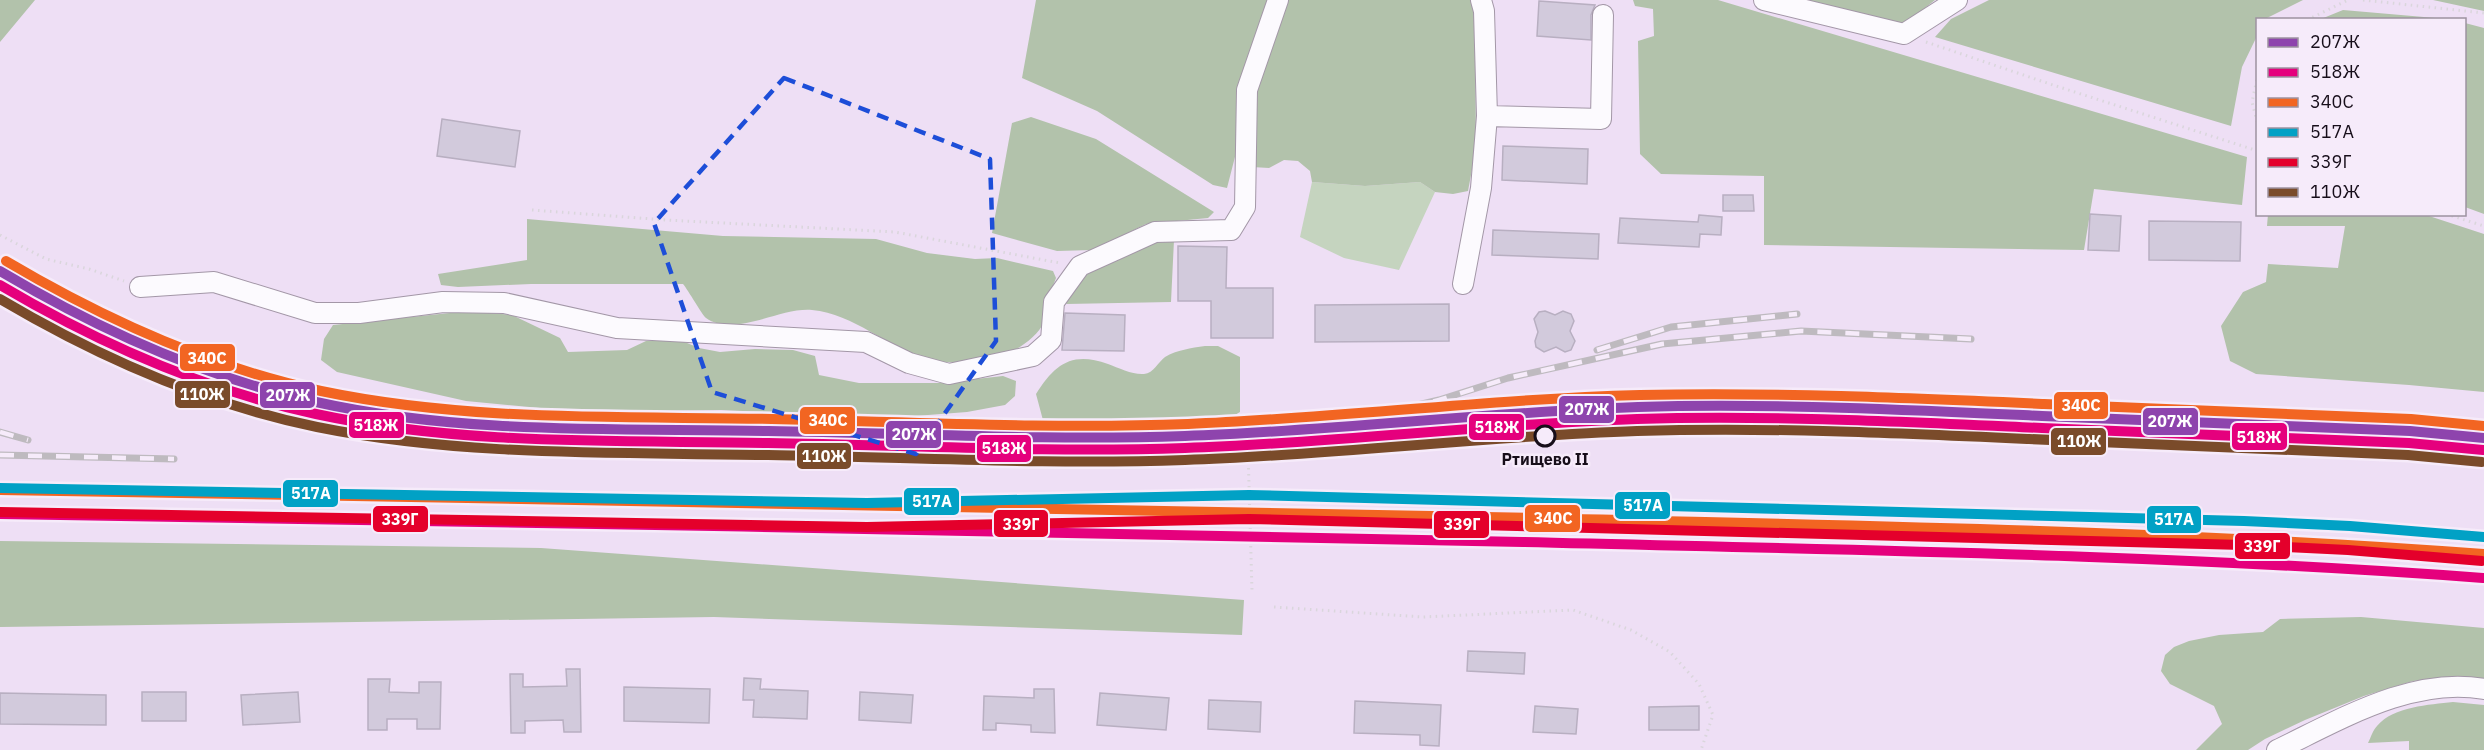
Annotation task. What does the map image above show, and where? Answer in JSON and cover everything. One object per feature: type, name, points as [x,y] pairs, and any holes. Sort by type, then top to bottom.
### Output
[{"type":"street","points":[[140,287],[214,282],[315,313],[359,313],[442,302],[504,303],[617,328],[866,342],[909,363],[950,374],[1033,356],[1051,340],[1054,303],[1080,266],[1155,232],[1231,230],[1245,207],[1247,90],[1278,0]]},
{"type":"street","points":[[1463,284],[1481,188],[1487,116],[1484,11],[1481,0]]},
{"type":"street","points":[[1764,0],[1904,34],[1957,0]]},
{"type":"street","points":[[1487,116],[1601,119],[1603,15]]},
{"type":"street","points":[[2277,750],[2356,712],[2405,694],[2462,685],[2484,689]]},
{"type":"path","points":[[2311,18],[2348,0]]},
{"type":"path","points":[[2363,0],[2484,13]]},
{"type":"path","points":[[1904,34],[2053,86],[2256,150]]},
{"type":"path","points":[[2256,83],[2252,102],[2256,117]]},
{"type":"path","points":[[532,210],[666,220],[895,232],[1080,266]]},
{"type":"path","points":[[2452,216],[2484,226]]},
{"type":"path","points":[[0,235],[46,259],[90,269],[140,287]]},
{"type":"path","points":[[1247,414],[1252,591]]},
{"type":"path","points":[[1274,608],[1423,617],[1573,610],[1631,630],[1670,652],[1699,684],[1713,715],[1701,750]]},
{"type":"highlighted area","points":[[784,78],[990,159],[996,341],[916,454],[712,392],[654,223]]},
{"type":"green space","points":[[0,0],[35,0],[0,42]]},
{"type":"green space","points":[[1036,0],[1268,0],[1238,85],[1236,153],[1227,188],[1213,185],[1097,111],[1022,78]]},
{"type":"green space","points":[[1284,0],[1472,0],[1475,7],[1476,148],[1468,191],[1453,194],[1435,192],[1420,182],[1365,186],[1312,182],[1310,171],[1298,161],[1284,160],[1269,168],[1252,167],[1252,98]]},
{"type":"green space","points":[[1633,0],[1718,0],[2247,157],[2242,205],[2094,189],[2084,250],[1764,245],[1764,176],[1661,174],[1640,154],[1638,41],[1654,36],[1653,9],[1635,6]]},
{"type":"green space","points":[[1798,0],[1935,0],[1900,28]]},
{"type":"green space","points":[[1989,0],[2303,0],[2267,18],[2256,18],[2256,38],[2242,67],[2231,126],[1935,37],[1951,19]]},
{"type":"green space","points":[[2433,0],[2484,0],[2484,11]]},
{"type":"green space","points":[[2343,10],[2435,18],[2323,18]]},
{"type":"green space","points":[[2466,23],[2484,28],[2484,214],[2466,207]]},
{"type":"green space","points":[[1031,117],[1096,139],[1214,212],[1208,218],[1146,224],[1093,250],[1057,251],[992,233],[1012,123]]},
{"type":"green space","points":[[1312,182],[1365,186],[1420,182],[1435,192],[1399,270],[1344,258],[1300,237]]},
{"type":"green space","points":[[2268,216],[2429,216],[2484,234],[2484,392],[2256,374],[2230,361],[2221,326],[2243,292],[2266,282],[2268,264],[2338,268],[2345,226],[2267,226]]},
{"type":"green space","points":[[527,219],[723,236],[876,239],[927,253],[975,259],[997,258],[1053,271],[1056,278],[1048,301],[1045,320],[1038,332],[1028,341],[1000,356],[954,362],[925,360],[856,324],[812,310],[799,310],[730,325],[717,323],[704,316],[683,284],[531,284],[458,287],[441,285],[438,274],[527,260]]},
{"type":"green space","points":[[1156,238],[1174,240],[1171,302],[1066,304],[1072,289],[1089,269]]},
{"type":"green space","points":[[469,311],[512,315],[560,338],[568,352],[627,350],[646,341],[680,340],[699,348],[720,352],[755,349],[793,350],[815,356],[819,375],[859,383],[940,383],[1003,376],[1016,381],[1015,396],[1005,405],[967,412],[889,418],[721,410],[583,412],[466,401],[337,372],[321,360],[324,339],[333,325]]},
{"type":"green space","points":[[1205,346],[1218,346],[1240,357],[1240,412],[1225,421],[1044,424],[1036,394],[1050,375],[1066,363],[1074,360],[1095,360],[1144,374],[1151,372],[1162,359],[1170,355]]},
{"type":"green space","points":[[0,541],[541,548],[1244,600],[1242,635],[714,617],[0,627]]},
{"type":"green space","points":[[2361,617],[2484,628],[2484,681],[2461,677],[2413,681],[2364,696],[2305,720],[2265,739],[2248,750],[2196,750],[2222,724],[2214,706],[2170,684],[2161,671],[2165,655],[2174,647],[2189,641],[2219,635],[2263,632],[2280,619]]},
{"type":"green space","points":[[2453,702],[2484,705],[2484,750],[2409,750],[2409,741],[2368,743],[2376,728],[2384,719],[2393,714],[2412,708]]},
{"type":"building","points":[[1539,1],[1595,5],[1591,15],[1591,40],[1537,36]]},
{"type":"building","points":[[442,119],[520,131],[515,167],[437,156]]},
{"type":"building","points":[[1503,146],[1588,149],[1587,184],[1502,180]]},
{"type":"building","points":[[1723,195],[1753,195],[1754,211],[1723,211]]},
{"type":"building","points":[[2090,214],[2121,216],[2119,251],[2088,250]]},
{"type":"building","points":[[1699,215],[1722,217],[1721,235],[1700,234],[1699,247],[1618,243],[1620,218],[1698,222]]},
{"type":"building","points":[[2149,221],[2241,222],[2240,261],[2149,260]]},
{"type":"building","points":[[1493,230],[1599,234],[1598,259],[1492,255]]},
{"type":"building","points":[[1178,246],[1227,247],[1226,288],[1273,288],[1273,338],[1211,338],[1211,301],[1178,301]]},
{"type":"building","points":[[1449,304],[1449,341],[1315,342],[1315,305]]},
{"type":"building","points":[[1545,311],[1555,315],[1563,311],[1571,314],[1574,321],[1570,331],[1575,341],[1571,350],[1565,352],[1556,347],[1544,352],[1536,347],[1538,332],[1534,319],[1539,312]]},
{"type":"building","points":[[1065,313],[1125,315],[1124,351],[1062,350]]},
{"type":"building","points":[[1468,651],[1525,653],[1524,674],[1467,671]]},
{"type":"building","points":[[566,669],[580,669],[581,732],[564,732],[563,720],[525,721],[525,733],[511,733],[510,674],[523,674],[523,687],[567,686]]},
{"type":"building","points":[[744,678],[761,679],[760,689],[808,691],[807,719],[753,717],[754,700],[743,700]]},
{"type":"building","points":[[368,679],[390,679],[389,692],[419,693],[419,682],[441,682],[440,729],[417,729],[417,719],[387,719],[387,730],[368,730]]},
{"type":"building","points":[[624,687],[710,689],[709,723],[624,721]]},
{"type":"building","points":[[1034,689],[1054,689],[1055,733],[1031,732],[1031,725],[996,723],[996,730],[983,730],[984,696],[1034,698]]},
{"type":"building","points":[[142,692],[186,692],[186,721],[142,721]]},
{"type":"building","points":[[298,692],[300,722],[243,725],[241,695]]},
{"type":"building","points":[[860,692],[913,695],[911,723],[859,720]]},
{"type":"building","points":[[0,693],[106,695],[106,725],[0,724]]},
{"type":"building","points":[[1100,693],[1169,698],[1166,730],[1097,725]]},
{"type":"building","points":[[1209,700],[1261,702],[1260,732],[1208,729]]},
{"type":"building","points":[[1355,701],[1441,705],[1439,746],[1420,745],[1420,735],[1354,733]]},
{"type":"building","points":[[1535,706],[1578,709],[1576,734],[1533,732]]},
{"type":"building","points":[[1699,706],[1699,730],[1649,730],[1649,707]]},
{"type":"railway","points":[[0,293],[50,323],[156,375],[210,396],[267,414],[381,440],[439,447],[644,456]]},
{"type":"railway","points":[[1597,350],[1671,327],[1797,314]]},
{"type":"railway","points":[[1268,431],[1392,411],[1439,400],[1508,378],[1662,344],[1801,331],[1971,339]]},
{"type":"railway","points":[[0,432],[28,440]]},
{"type":"railway","points":[[0,455],[174,459]]},
{"type":"railway","points":[[0,517],[1250,537],[2044,554],[2311,566],[2484,579]]},
{"type":"transit line","name":"340С","points":[[6,261],[119,321],[158,339],[238,369],[321,391],[377,401],[489,413],[1084,426],[1188,424],[1301,418],[1583,397],[1741,394],[2411,419],[2484,426]]},
{"type":"transit line","name":"207Ж","points":[[0,271],[37,293],[114,332],[192,365],[233,379],[274,392],[372,413],[485,425],[541,428],[1133,437],[1242,434],[1581,409],[1739,406],[1891,409],[2410,431],[2484,438]]},
{"type":"transit line","name":"518Ж","points":[[0,285],[114,345],[233,392],[316,414],[372,424],[428,432],[485,436],[598,441],[1133,449],[1242,446],[1580,421],[1738,418],[1890,421],[2409,443],[2483,450]]},
{"type":"transit line","name":"110Ж","points":[[0,299],[114,359],[193,392],[234,405],[317,427],[373,437],[485,448],[598,453],[1133,461],[1242,458],[1580,433],[1784,430],[2408,455],[2482,462]]},
{"type":"transit line","name":"517А","points":[[0,488],[867,503],[1249,495],[2244,521],[2350,526],[2484,537]]},
{"type":"transit line","name":"340С","points":[[0,490],[1152,510],[1892,527],[2247,539],[2484,554]]},
{"type":"transit line","name":"339Г","points":[[0,512],[867,527],[1249,519],[2243,545],[2348,550],[2482,561]]},
{"type":"transit line","name":"518Ж","points":[[0,514],[1142,534],[1883,551],[2243,563],[2483,578]]},
{"type":"place","name":"Ртищево II","points":[[1545,436]]}]
